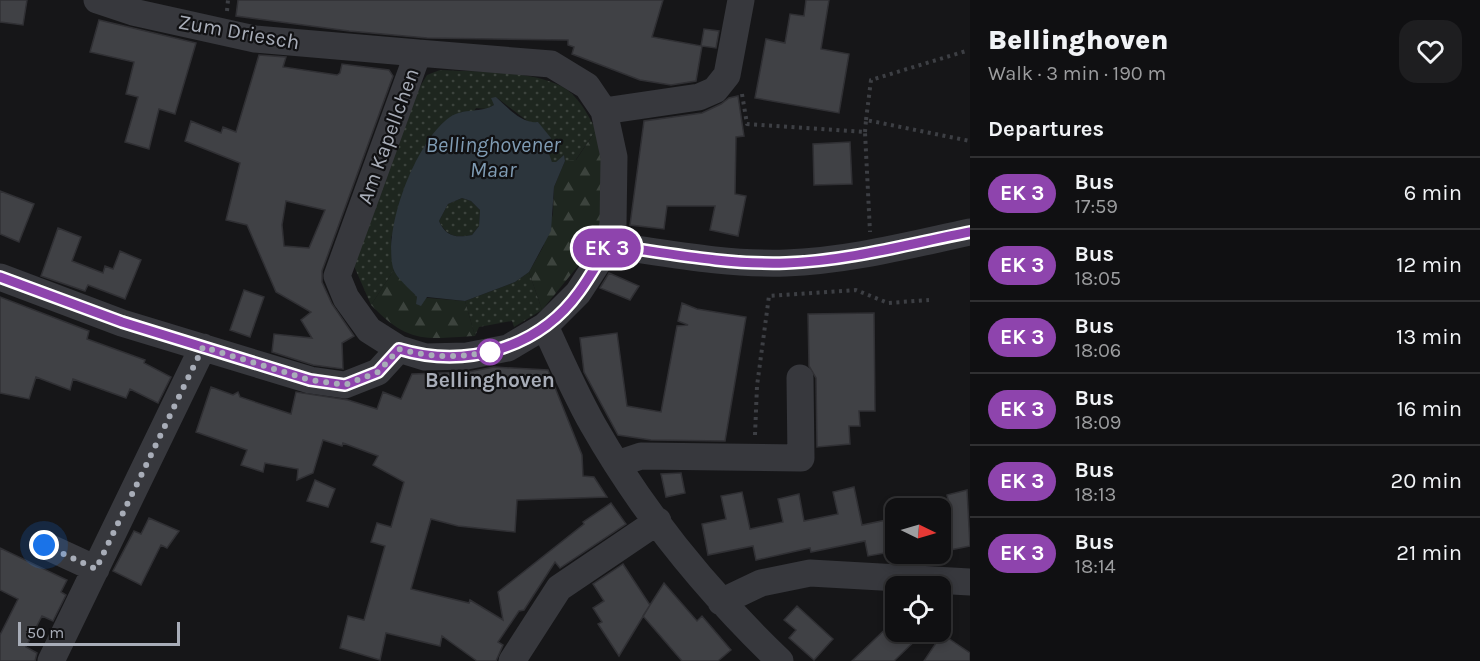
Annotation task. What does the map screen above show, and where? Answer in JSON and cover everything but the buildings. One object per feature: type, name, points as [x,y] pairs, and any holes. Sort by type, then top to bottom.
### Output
[{"type":"street","name":"Zum Driesch","points":[[97,0],[133,12],[255,39],[418,53]]},
{"type":"street","points":[[604,111],[699,97],[715,90],[726,75],[741,0]]},
{"type":"street","name":"Am Kapellchen","points":[[399,349],[369,330],[346,298],[337,276],[418,53],[551,64],[587,86],[604,111],[614,157],[613,224],[609,245]]},
{"type":"street","points":[[0,277],[122,322],[310,380],[345,385],[378,372],[399,349],[425,357],[467,356],[508,348],[545,326],[578,293],[609,245],[718,259],[784,263],[841,258],[970,232]]},
{"type":"street","points":[[545,326],[592,424],[617,464],[658,521],[722,602],[780,661]]},
{"type":"street","points":[[51,661],[203,347]]},
{"type":"street","points":[[617,464],[641,456],[801,458],[800,378]]},
{"type":"street","points":[[512,661],[559,588],[658,521]]},
{"type":"street","points":[[44,545],[96,569]]},
{"type":"street","points":[[722,602],[761,584],[810,573],[970,582]]},
{"type":"path","points":[[872,252],[865,132],[871,80],[966,51]]},
{"type":"path","points":[[726,75],[744,96],[747,124],[865,132]]},
{"type":"path","points":[[866,120],[970,141]]},
{"type":"path","points":[[754,457],[758,386],[769,296],[856,290],[888,303],[929,300]]},
{"type":"green space","points":[[440,70],[518,74],[561,86],[582,105],[596,130],[575,161],[565,161],[564,156],[556,163],[552,162],[530,123],[496,97],[494,105],[487,109],[476,108],[391,237],[394,270],[371,305],[354,266],[418,90],[427,75]]},
{"type":"green space","points":[[596,130],[602,165],[600,239],[542,310],[529,272],[543,247],[553,214],[554,187],[565,161],[576,160]]},
{"type":"green space","points":[[462,198],[471,201],[480,210],[479,226],[472,235],[452,235],[439,221],[448,204]]},
{"type":"green space","points":[[394,270],[417,297],[465,301],[475,336],[430,338],[418,336],[407,333],[384,318],[371,305]]},
{"type":"green space","points":[[529,272],[542,310],[514,327],[512,321],[479,327],[475,336],[465,301],[515,282]]},
{"type":"water","name":"Bellinghovener Maar","points":[[496,97],[521,118],[538,122],[551,138],[546,146],[552,162],[556,162],[564,155],[565,161],[554,187],[551,231],[529,272],[515,282],[465,301],[427,297],[421,306],[416,304],[417,297],[393,268],[391,251],[393,230],[405,186],[425,145],[437,129],[455,114],[494,105],[491,98]],"holes":[[[462,198],[471,201],[480,210],[479,226],[472,235],[456,236],[448,233],[439,221],[448,204]]]},
{"type":"bus line","points":[[0,277],[122,322],[310,380],[345,385],[378,372],[399,349],[425,357],[467,356],[508,348],[545,326],[578,293],[609,245],[718,259],[784,263],[841,258],[970,232]]},
{"type":"place","name":"Bellinghoven","points":[[490,352]]},
{"type":"route","points":[[44,545],[96,569],[203,347],[310,380],[345,385],[378,372],[399,349],[425,357],[467,356],[493,351],[490,352]]}]
